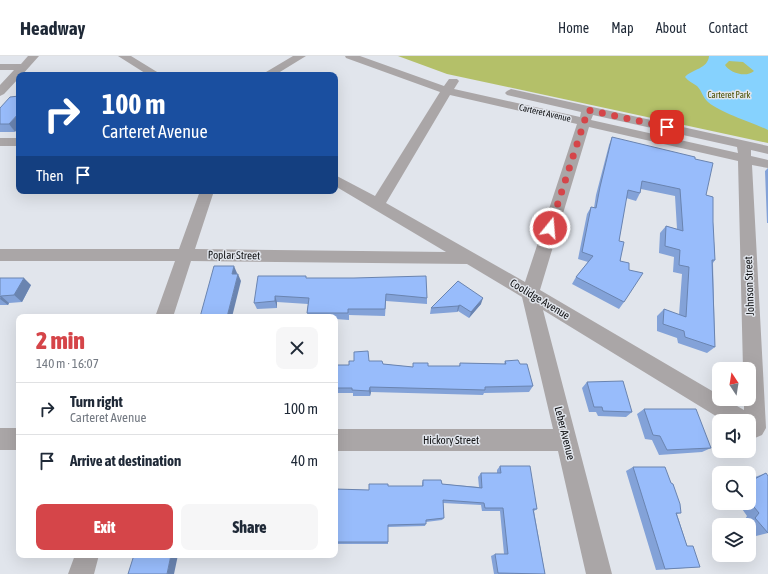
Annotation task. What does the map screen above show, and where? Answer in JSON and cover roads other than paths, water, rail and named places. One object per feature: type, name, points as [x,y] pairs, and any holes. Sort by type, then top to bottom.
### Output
[{"type":"street","points":[[18,72],[34,56]]},
{"type":"street","points":[[123,56],[151,72]]},
{"type":"street","points":[[272,72],[301,56]]},
{"type":"street","name":"Carteret Avenue","points":[[350,56],[451,86],[744,152],[768,164]]},
{"type":"street","name":"Carteret Avenue","points":[[384,56],[451,86],[479,86]]},
{"type":"street","points":[[0,67],[23,67]]},
{"type":"street","points":[[0,92],[16,75]]},
{"type":"street","points":[[377,205],[451,86]]},
{"type":"street","name":"Carteret Avenue","points":[[502,91],[585,116]]},
{"type":"street","points":[[530,293],[585,116]]},
{"type":"street","points":[[0,142],[16,142]]},
{"type":"street","name":"Carteret Avenue","points":[[744,152],[768,150]]},
{"type":"street","name":"Johnson Street","points":[[744,152],[754,414]]},
{"type":"street","name":"Coolidge Avenue","points":[[338,182],[467,258],[530,293],[732,414]]},
{"type":"street","points":[[165,314],[206,194]]},
{"type":"street","name":"Poplar Street","points":[[0,255],[467,258]]},
{"type":"street","name":"Leber Avenue","points":[[530,293],[599,574]]},
{"type":"street","points":[[0,439],[16,439]]},
{"type":"street","name":"Hickory Street","points":[[338,440],[567,440]]},
{"type":"street","points":[[81,574],[86,558]]},
{"type":"water","points":[[709,56],[768,56],[768,130],[728,114],[714,106],[706,100],[697,86],[685,77],[706,64]],"holes":[[[729,61],[743,62],[754,71],[747,74],[738,74],[727,68],[725,65]]]},
{"type":"park label","name":"Carteret Park","points":[[729,95]]}]
